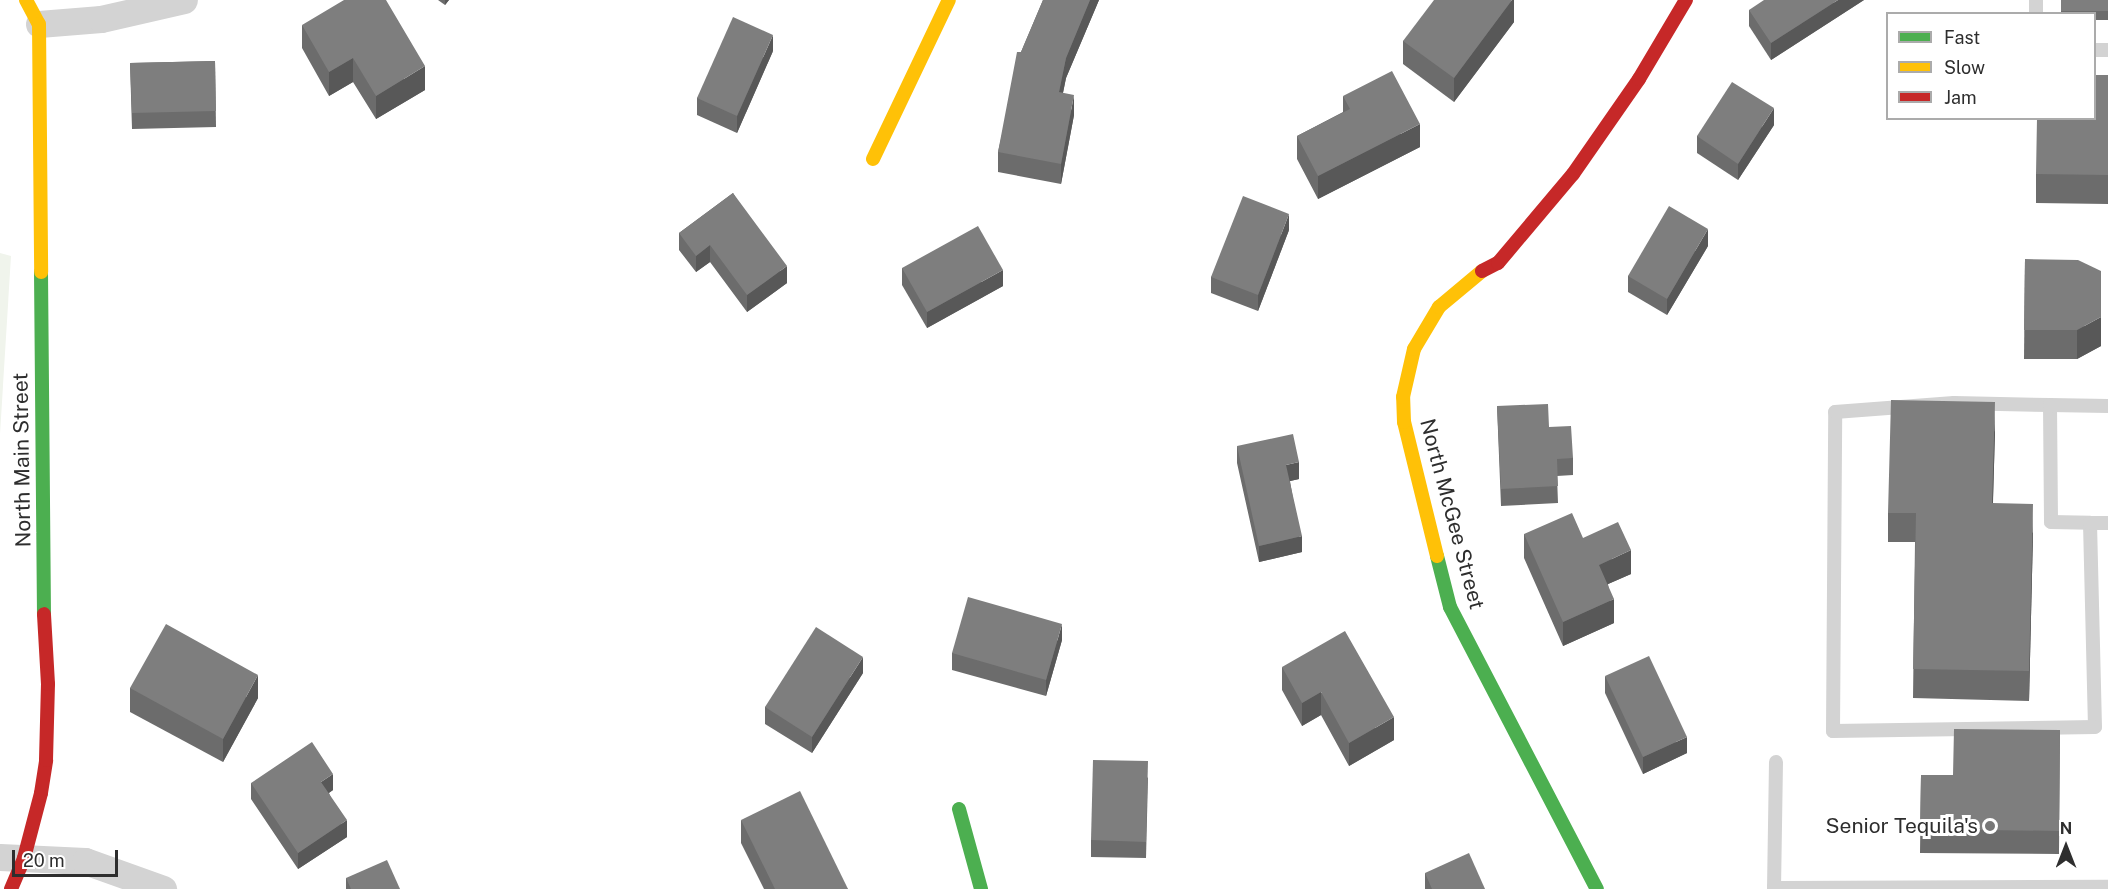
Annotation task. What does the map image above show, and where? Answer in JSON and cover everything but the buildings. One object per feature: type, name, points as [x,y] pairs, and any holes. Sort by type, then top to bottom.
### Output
[{"type":"street","points":[[26,0],[39,24],[101,19],[184,0]]},
{"type":"street","points":[[873,159],[949,0]]},
{"type":"street","name":"North McGee Street","points":[[1597,889],[1450,607],[1404,422],[1403,397],[1414,349],[1439,307],[1476,274],[1498,263],[1573,174],[1639,79],[1686,0]]},
{"type":"street","name":"North Main Street","points":[[11,889],[12,857],[46,760],[48,684],[44,636],[39,24]]},
{"type":"street","points":[[959,809],[981,889]]},
{"type":"street","points":[[12,857],[86,861],[117,870],[163,889]]},
{"type":"lane","points":[[2090,523],[2094,598],[2095,727],[1833,731],[1834,412],[1954,403],[2108,406]]},
{"type":"lane","points":[[2050,405],[2051,522],[2108,524]]},
{"type":"lane","points":[[2094,598],[2108,598]]},
{"type":"lane","points":[[1776,762],[1774,888],[2108,887]]},
{"type":"shaded area","points":[[0,253],[11,256],[0,434]]},
{"type":"traffic: fast","points":[[41,272],[44,614]]},
{"type":"traffic: fast","points":[[1437,556],[1450,607],[1597,889]]},
{"type":"traffic: fast","points":[[959,809],[981,889]]},
{"type":"traffic: slow","points":[[26,0],[39,24],[41,272]]},
{"type":"traffic: slow","points":[[873,159],[949,0]]},
{"type":"traffic: slow","points":[[1437,556],[1404,422],[1403,397],[1414,349],[1439,307],[1482,271]]},
{"type":"traffic: jam","points":[[1482,271],[1498,263],[1573,174],[1639,79],[1686,0]]},
{"type":"traffic: jam","points":[[11,889],[24,858],[41,793],[46,760],[48,684],[44,614]]},
{"type":"place","name":"Senior Tequila's","points":[[1990,826]]}]
